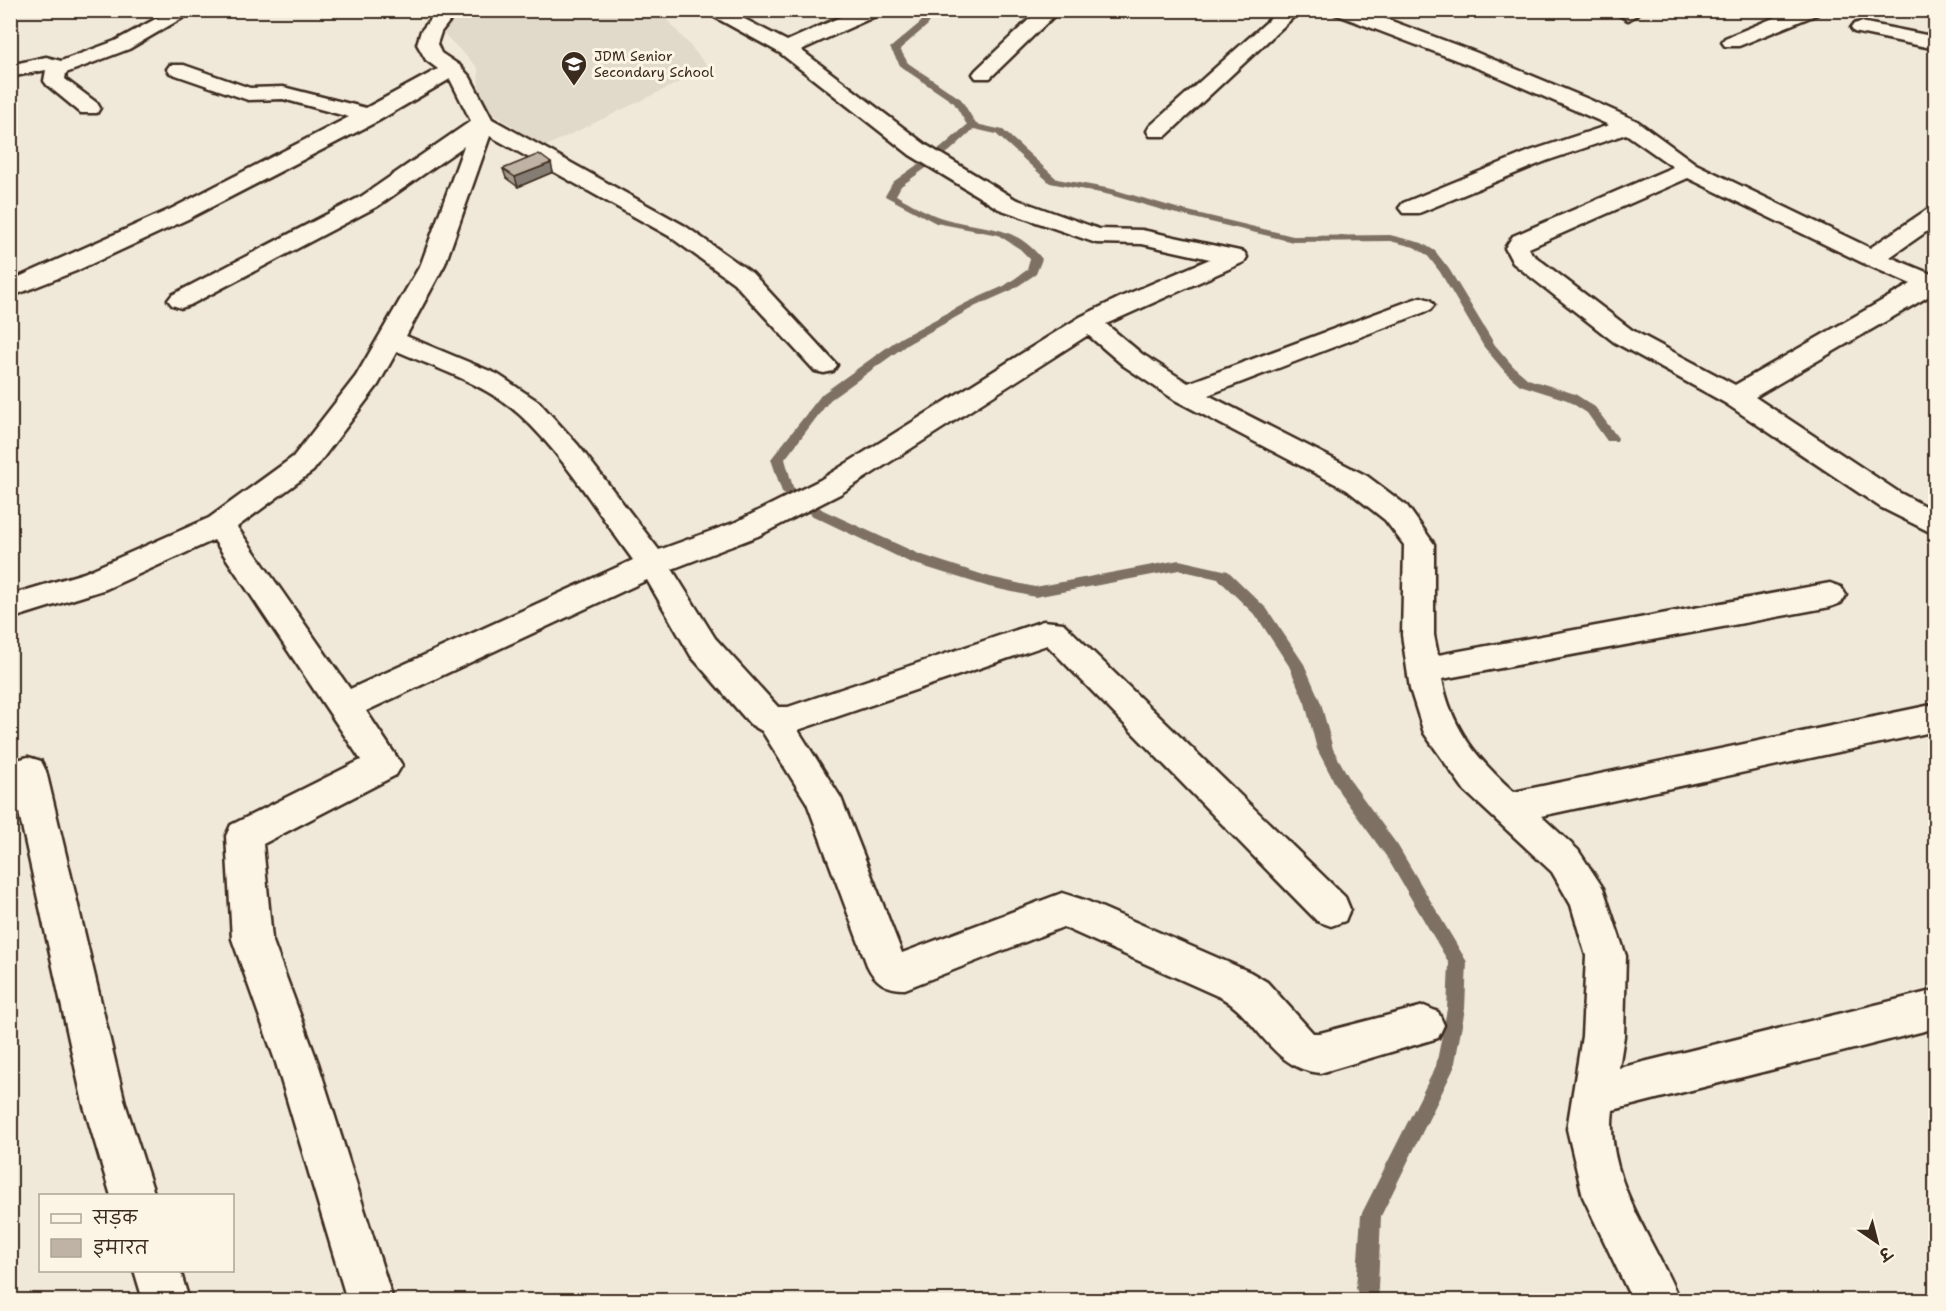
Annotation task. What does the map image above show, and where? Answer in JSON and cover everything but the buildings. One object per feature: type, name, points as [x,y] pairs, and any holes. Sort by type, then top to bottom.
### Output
[{"type":"street","points":[[10,71],[46,63],[57,68],[122,45],[187,10]]},
{"type":"street","points":[[449,10],[431,31],[428,44],[434,56],[452,69],[462,81],[483,123],[677,231],[743,278],[824,365]]},
{"type":"street","points":[[345,706],[653,564],[747,529],[830,487],[1089,323],[1132,301],[1235,257],[1142,237],[1096,236],[1007,204],[918,150],[787,49],[711,10]]},
{"type":"street","points":[[787,49],[873,10]]},
{"type":"street","points":[[983,74],[1051,10]]},
{"type":"street","points":[[1158,131],[1292,10]]},
{"type":"street","points":[[1732,42],[1811,10]]},
{"type":"street","points":[[1347,11],[1469,56],[1629,126],[1668,151],[1688,169],[1872,258],[1933,284]]},
{"type":"street","points":[[1861,28],[1935,44]]},
{"type":"street","points":[[57,68],[54,81],[89,108]]},
{"type":"street","points":[[177,69],[248,94],[284,93],[370,116]]},
{"type":"street","points":[[10,290],[142,232],[370,116],[452,69]]},
{"type":"street","points":[[181,300],[370,201],[483,123]]},
{"type":"street","points":[[10,607],[95,581],[220,525],[303,464],[368,379],[433,264],[483,123]]},
{"type":"street","points":[[1411,208],[1538,156],[1629,126]]},
{"type":"street","points":[[1688,169],[1522,241],[1517,248],[1522,258],[1623,336],[1736,397],[1890,500],[1935,525]]},
{"type":"street","points":[[1872,258],[1935,214]]},
{"type":"street","points":[[1736,397],[1933,284]]},
{"type":"street","points":[[1185,394],[1421,305]]},
{"type":"street","points":[[1089,323],[1133,360],[1185,394],[1357,483],[1396,513],[1419,544],[1418,635],[1426,689],[1442,733],[1478,781],[1566,861],[1589,900],[1606,956],[1603,1036],[1589,1129],[1605,1197],[1656,1300]]},
{"type":"street","points":[[391,339],[487,380],[529,408],[568,452],[653,564],[703,647],[762,715],[774,721],[788,720],[1043,633],[1052,632],[1059,636],[1331,909]]},
{"type":"street","points":[[220,525],[384,765],[244,836],[252,939],[297,1063],[370,1300]]},
{"type":"street","points":[[1424,670],[1830,595]]},
{"type":"street","points":[[1509,808],[1935,717]]},
{"type":"street","points":[[774,721],[823,798],[887,965],[894,971],[905,971],[1062,910],[1073,912],[1236,985],[1253,995],[1293,1043],[1306,1052],[1320,1053],[1424,1025]]},
{"type":"street","points":[[10,777],[28,771],[104,1103],[132,1194]]},
{"type":"street","points":[[1595,1094],[1935,1009]]},
{"type":"street","points":[[158,1272],[166,1300]]},
{"type":"shaded area","name":"JDM Senior Secondary School","points":[[460,11],[660,11],[709,68],[544,147],[480,105],[478,68],[442,32]]},
{"type":"waterway","points":[[932,10],[925,23],[895,48],[904,65],[958,101],[972,126]]},
{"type":"waterway","points":[[972,126],[999,132],[1054,181],[1112,192],[1177,211],[1293,239],[1390,238],[1418,245],[1431,253],[1445,271],[1490,347],[1509,369],[1524,382],[1571,397],[1591,410],[1612,438]]},
{"type":"waterway","points":[[972,126],[946,149],[897,184],[890,196],[940,221],[991,230],[1013,238],[1036,259],[1032,272],[1008,288],[972,304],[904,341],[826,397],[778,459],[787,489],[818,513],[914,558],[989,582],[1035,592],[1179,565],[1223,575],[1262,613],[1296,664],[1313,703],[1325,749],[1346,788],[1392,851],[1458,962],[1456,1009],[1445,1068],[1371,1215],[1367,1288],[1370,1300]]},
{"type":"place","name":"JDM Senior Secondary School","points":[[574,87]]}]
